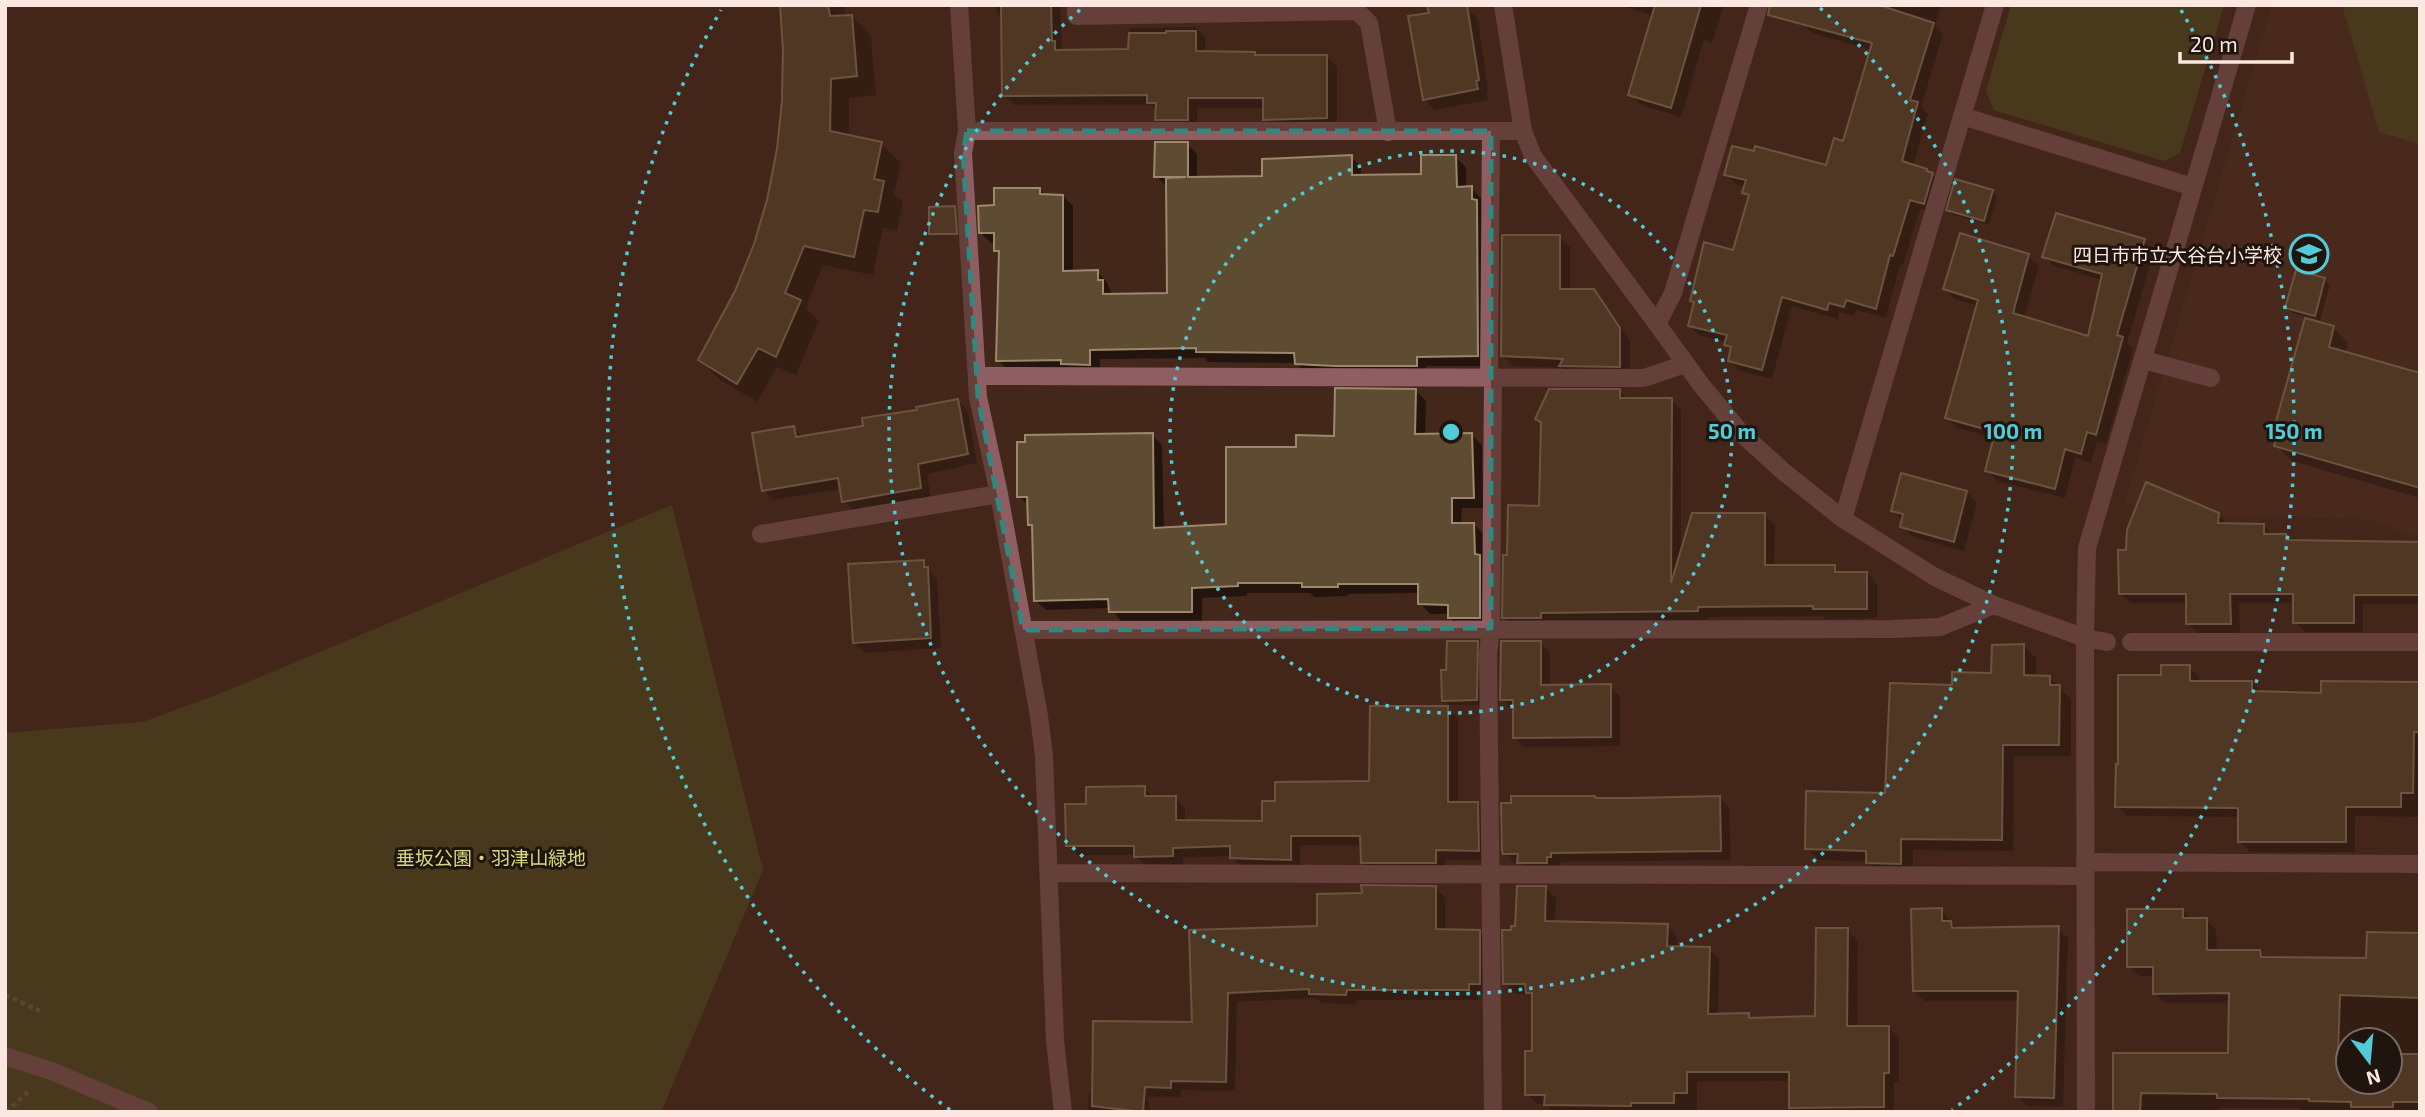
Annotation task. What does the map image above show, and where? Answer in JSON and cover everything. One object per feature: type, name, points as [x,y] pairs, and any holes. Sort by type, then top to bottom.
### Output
[{"type":"street","points":[[959,5],[967,131],[963,153],[978,397],[999,494],[1040,716],[1044,756],[1055,1041],[1063,1112]]},
{"type":"street","points":[[1076,5],[1076,16],[1357,11],[1369,23],[1388,132]]},
{"type":"street","points":[[1503,5],[1524,131],[1533,156],[1685,364],[1742,434],[1843,519],[1935,577],[1994,605],[2085,638],[2107,642]]},
{"type":"street","points":[[1657,324],[1673,293],[1759,5]]},
{"type":"street","points":[[1843,519],[1995,5]]},
{"type":"street","points":[[2085,1112],[2087,548],[2247,5]]},
{"type":"street","points":[[1962,116],[2193,187]]},
{"type":"street","points":[[967,131],[1524,131]]},
{"type":"street","points":[[1491,131],[1491,628],[1488,653],[1493,1112]]},
{"type":"street","points":[[2144,360],[2211,379]]},
{"type":"street","points":[[978,376],[1644,378],[1685,364]]},
{"type":"street","points":[[761,534],[999,494]]},
{"type":"street","points":[[1023,630],[1893,629],[1940,627],[1994,605]]},
{"type":"street","points":[[2132,642],[2420,642]]},
{"type":"street","points":[[1049,873],[1492,874],[2420,864]]},
{"type":"street","points":[[5,1056],[51,1071],[149,1112]]},
{"type":"path","points":[[5,995],[40,1011]]},
{"type":"highlighted area","points":[[967,131],[1491,131],[1491,628],[1023,630],[978,397],[963,153]]},
{"type":"shaded area","name":"四日市市立大谷台小学校","points":[[2272,5],[2420,5],[2420,538],[2369,519],[2247,515],[2167,516],[2125,503]]},
{"type":"green space","points":[[2011,5],[2224,5],[2180,153],[2164,161],[1994,110],[1986,91]]},
{"type":"green space","points":[[2342,5],[2420,5],[2420,144],[2379,132]]},
{"type":"green space","name":"垂坂公園・羽津山緑地","points":[[672,505],[763,870],[661,1112],[5,1112],[5,733],[143,722],[219,694]]},
{"type":"building","points":[[780,5],[828,5],[830,16],[852,15],[857,76],[831,79],[830,131],[882,142],[874,179],[884,181],[878,212],[864,210],[854,257],[804,246],[785,293],[801,300],[776,357],[758,348],[737,384],[698,360],[735,291],[754,244],[767,200],[777,149],[782,101]]},
{"type":"building","points":[[1001,5],[1051,5],[1052,41],[1055,41],[1055,50],[1128,49],[1129,33],[1196,31],[1196,51],[1255,52],[1255,55],[1327,55],[1327,118],[1263,120],[1263,98],[1188,98],[1188,120],[1155,120],[1156,103],[1147,103],[1147,95],[1002,96]]},
{"type":"building","points":[[1427,5],[1467,5],[1479,80],[1476,81],[1478,89],[1423,100],[1408,16],[1429,13]]},
{"type":"building","points":[[1655,5],[1701,5],[1671,108],[1628,95]]},
{"type":"building","points":[[1770,5],[1879,5],[1934,23],[1910,100],[1918,102],[1902,161],[1933,173],[1924,204],[1910,200],[1893,256],[1890,255],[1876,309],[1846,300],[1844,307],[1829,303],[1827,310],[1782,297],[1762,370],[1728,361],[1731,347],[1724,345],[1727,335],[1688,326],[1694,302],[1690,301],[1704,242],[1733,250],[1749,195],[1742,193],[1746,180],[1724,175],[1732,146],[1754,151],[1755,146],[1826,165],[1834,138],[1843,141],[1872,43],[1768,15]]},
{"type":"building","points":[[1155,142],[1188,142],[1188,177],[1262,176],[1262,159],[1352,155],[1352,175],[1421,174],[1421,155],[1456,155],[1457,187],[1472,186],[1472,199],[1477,200],[1478,356],[1417,357],[1417,366],[1335,366],[1295,364],[1294,353],[1196,352],[1196,348],[1090,350],[1090,365],[1061,364],[1061,360],[996,361],[999,251],[994,251],[994,233],[979,233],[978,206],[994,205],[994,188],[1040,188],[1040,194],[1063,195],[1063,271],[1098,270],[1098,280],[1103,280],[1103,294],[1167,293],[1166,178],[1186,177],[1154,177]]},
{"type":"building","points":[[1955,179],[1993,190],[1984,221],[1946,210]]},
{"type":"building","points":[[955,206],[957,234],[929,234],[929,207]]},
{"type":"building","points":[[2056,213],[2145,239],[2117,335],[2123,337],[2096,435],[2087,432],[2081,454],[2065,449],[2055,489],[1985,471],[1995,432],[1945,418],[1978,300],[1943,289],[1960,233],[2029,254],[2013,313],[2088,336],[2102,274],[2042,257]]},
{"type":"building","points":[[1502,235],[1560,235],[1560,289],[1594,289],[1620,328],[1620,367],[1559,366],[1563,359],[1501,356]]},
{"type":"building","points":[[2296,270],[2325,278],[2315,316],[2285,308]]},
{"type":"building","points":[[2305,318],[2334,326],[2329,347],[2420,373],[2420,488],[2274,446],[2280,426],[2275,425]]},
{"type":"building","points":[[1335,388],[1416,389],[1415,434],[1472,433],[1474,498],[1452,498],[1452,523],[1474,523],[1475,554],[1480,555],[1480,618],[1448,618],[1448,605],[1418,604],[1418,584],[1302,587],[1302,583],[1238,583],[1238,586],[1192,588],[1192,612],[1109,612],[1108,599],[1034,601],[1032,525],[1028,525],[1027,497],[1017,497],[1017,442],[1025,442],[1025,435],[1153,433],[1154,528],[1226,524],[1226,447],[1296,447],[1296,435],[1334,436]]},
{"type":"building","points":[[1549,389],[1620,389],[1620,398],[1672,398],[1671,583],[1692,513],[1765,513],[1765,565],[1835,565],[1835,572],[1867,572],[1867,609],[1813,609],[1813,606],[1698,607],[1698,611],[1541,613],[1541,618],[1502,618],[1503,555],[1507,555],[1508,505],[1539,506],[1541,422],[1535,419]]},
{"type":"building","points":[[958,399],[968,454],[918,464],[921,488],[842,502],[838,478],[762,491],[752,433],[794,426],[796,437],[863,426],[862,418],[917,410],[916,407]]},
{"type":"building","points":[[1901,473],[1967,491],[1954,542],[1900,527],[1903,514],[1891,511]]},
{"type":"building","points":[[2146,482],[2219,513],[2218,523],[2264,524],[2264,534],[2286,534],[2286,540],[2420,542],[2420,595],[2354,595],[2354,623],[2293,623],[2293,594],[2230,594],[2231,624],[2186,624],[2186,594],[2119,594],[2118,550],[2126,550],[2127,530]]},
{"type":"building","points":[[924,560],[924,567],[928,567],[931,638],[853,643],[848,564]]},
{"type":"building","points":[[1447,641],[1478,641],[1477,700],[1442,701],[1441,670],[1446,670]]},
{"type":"building","points":[[1501,641],[1541,641],[1541,685],[1611,684],[1611,737],[1513,738],[1513,700],[1500,700]]},
{"type":"building","points":[[2024,644],[2024,675],[2050,676],[2050,685],[2060,685],[2059,745],[2003,745],[2002,840],[1901,839],[1901,864],[1866,863],[1866,851],[1805,849],[1806,791],[1885,793],[1890,683],[1952,685],[1952,672],[1991,673],[1992,645]]},
{"type":"building","points":[[2161,665],[2190,665],[2190,681],[2252,681],[2252,691],[2321,693],[2321,681],[2419,682],[2420,732],[2414,732],[2413,793],[2401,793],[2401,807],[2346,807],[2346,842],[2238,842],[2238,808],[2115,807],[2118,675],[2161,675]]},
{"type":"building","points":[[1370,706],[1448,706],[1448,802],[1478,802],[1479,851],[1436,850],[1436,863],[1361,863],[1360,836],[1291,836],[1291,860],[1230,858],[1230,846],[1173,848],[1173,856],[1134,857],[1134,846],[1066,846],[1065,804],[1086,804],[1086,787],[1145,786],[1145,796],[1176,796],[1176,820],[1262,821],[1262,801],[1275,801],[1275,782],[1369,781]]},
{"type":"building","points":[[1511,796],[1720,796],[1721,851],[1551,853],[1551,857],[1547,857],[1547,863],[1517,863],[1518,854],[1503,854],[1502,851],[1501,803],[1511,803]]},
{"type":"building","points":[[1361,885],[1436,886],[1436,929],[1480,930],[1480,984],[1469,984],[1469,990],[1347,990],[1346,995],[1309,994],[1309,989],[1228,993],[1226,1082],[1171,1081],[1171,1088],[1145,1087],[1143,1112],[1092,1106],[1093,1021],[1192,1022],[1189,930],[1317,926],[1317,894],[1362,893]]},
{"type":"building","points":[[1517,886],[1546,886],[1545,921],[1668,924],[1667,946],[1710,947],[1708,1014],[1749,1013],[1749,1018],[1815,1016],[1816,928],[1848,928],[1847,1026],[1889,1026],[1889,1073],[1884,1073],[1884,1107],[1789,1108],[1789,1072],[1687,1072],[1687,1093],[1674,1093],[1674,1103],[1631,1103],[1631,1106],[1544,1105],[1545,1095],[1525,1095],[1525,1051],[1532,1051],[1532,993],[1526,993],[1525,984],[1503,984],[1502,930],[1511,930],[1511,926],[1515,926]]},
{"type":"building","points":[[1942,908],[1942,921],[1951,921],[1952,928],[2059,926],[2054,1098],[2015,1097],[2018,991],[1913,991],[1911,909]]},
{"type":"building","points":[[2127,909],[2183,909],[2183,918],[2207,918],[2207,950],[2260,950],[2261,957],[2366,958],[2367,932],[2420,933],[2420,998],[2340,995],[2339,1026],[2334,1026],[2334,1096],[2404,1096],[2404,1054],[2420,1054],[2420,1102],[2393,1102],[2393,1107],[2351,1107],[2351,1102],[2309,1099],[2217,1098],[2217,1094],[2141,1093],[2140,1112],[2113,1112],[2113,1053],[2228,1053],[2229,993],[2153,994],[2153,967],[2127,967]]},
{"type":"place","name":"四日市市立大谷台小学校","points":[[2309,254]]}]
